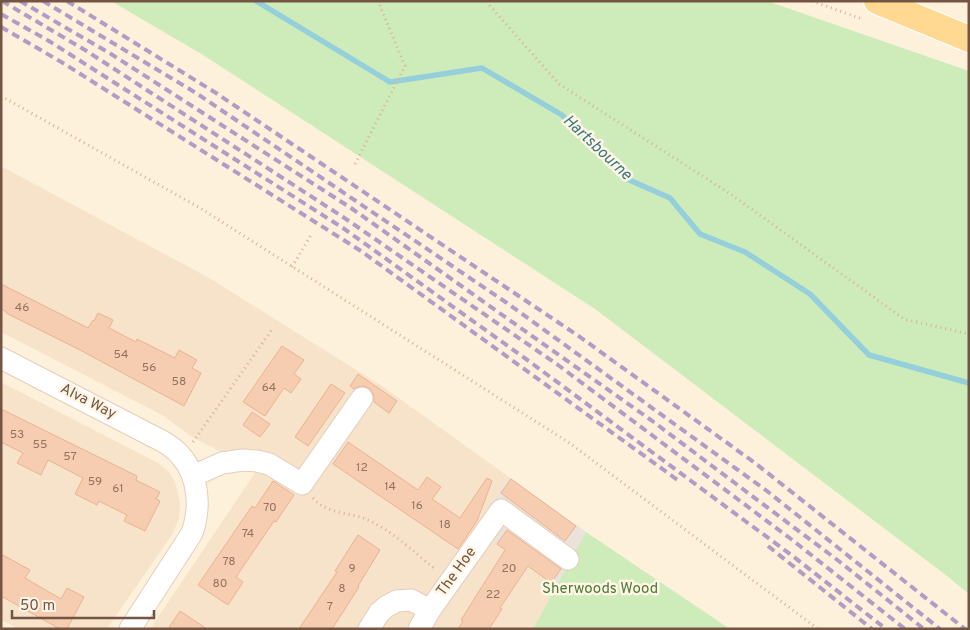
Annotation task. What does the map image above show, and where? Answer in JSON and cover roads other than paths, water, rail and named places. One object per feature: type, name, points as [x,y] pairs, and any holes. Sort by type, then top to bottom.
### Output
[{"type":"main road","points":[[877,1],[969,39]]},
{"type":"street","name":"Alva Way","points":[[1,358],[162,441],[178,453],[193,476]]},
{"type":"street","points":[[130,629],[192,533],[196,522],[198,502],[193,476],[222,463],[243,460],[257,461],[269,464],[302,484],[362,398]]},
{"type":"street","name":"The Hoe","points":[[419,629],[430,610],[501,510],[568,558]]},
{"type":"street","name":"The Hoe","points":[[369,629],[386,606],[397,601],[411,600],[430,610]]},
{"type":"waterway","name":"Hartsbourne","points":[[256,1],[390,82],[482,68],[562,115],[627,179],[670,198],[700,234],[745,252],[810,294],[869,355],[969,383]]},
{"type":"railway","points":[[2,1],[85,50],[343,217],[558,365],[791,539],[905,629]]},
{"type":"railway","points":[[20,1],[111,54],[351,208],[651,420],[840,562],[924,629]]},
{"type":"railway","points":[[43,1],[196,93],[507,303],[767,491],[940,629]]},
{"type":"railway","points":[[67,1],[216,93],[580,337],[755,463],[965,629]]},
{"type":"railway","points":[[1,14],[49,41],[343,228],[526,359],[794,557],[886,629]]},
{"type":"railway","points":[[1,27],[63,63],[361,251],[679,481]]},
{"type":"railway","points":[[768,546],[872,629]]},
{"type":"park label","name":"Sherwoods Wood","points":[[600,589]]}]
